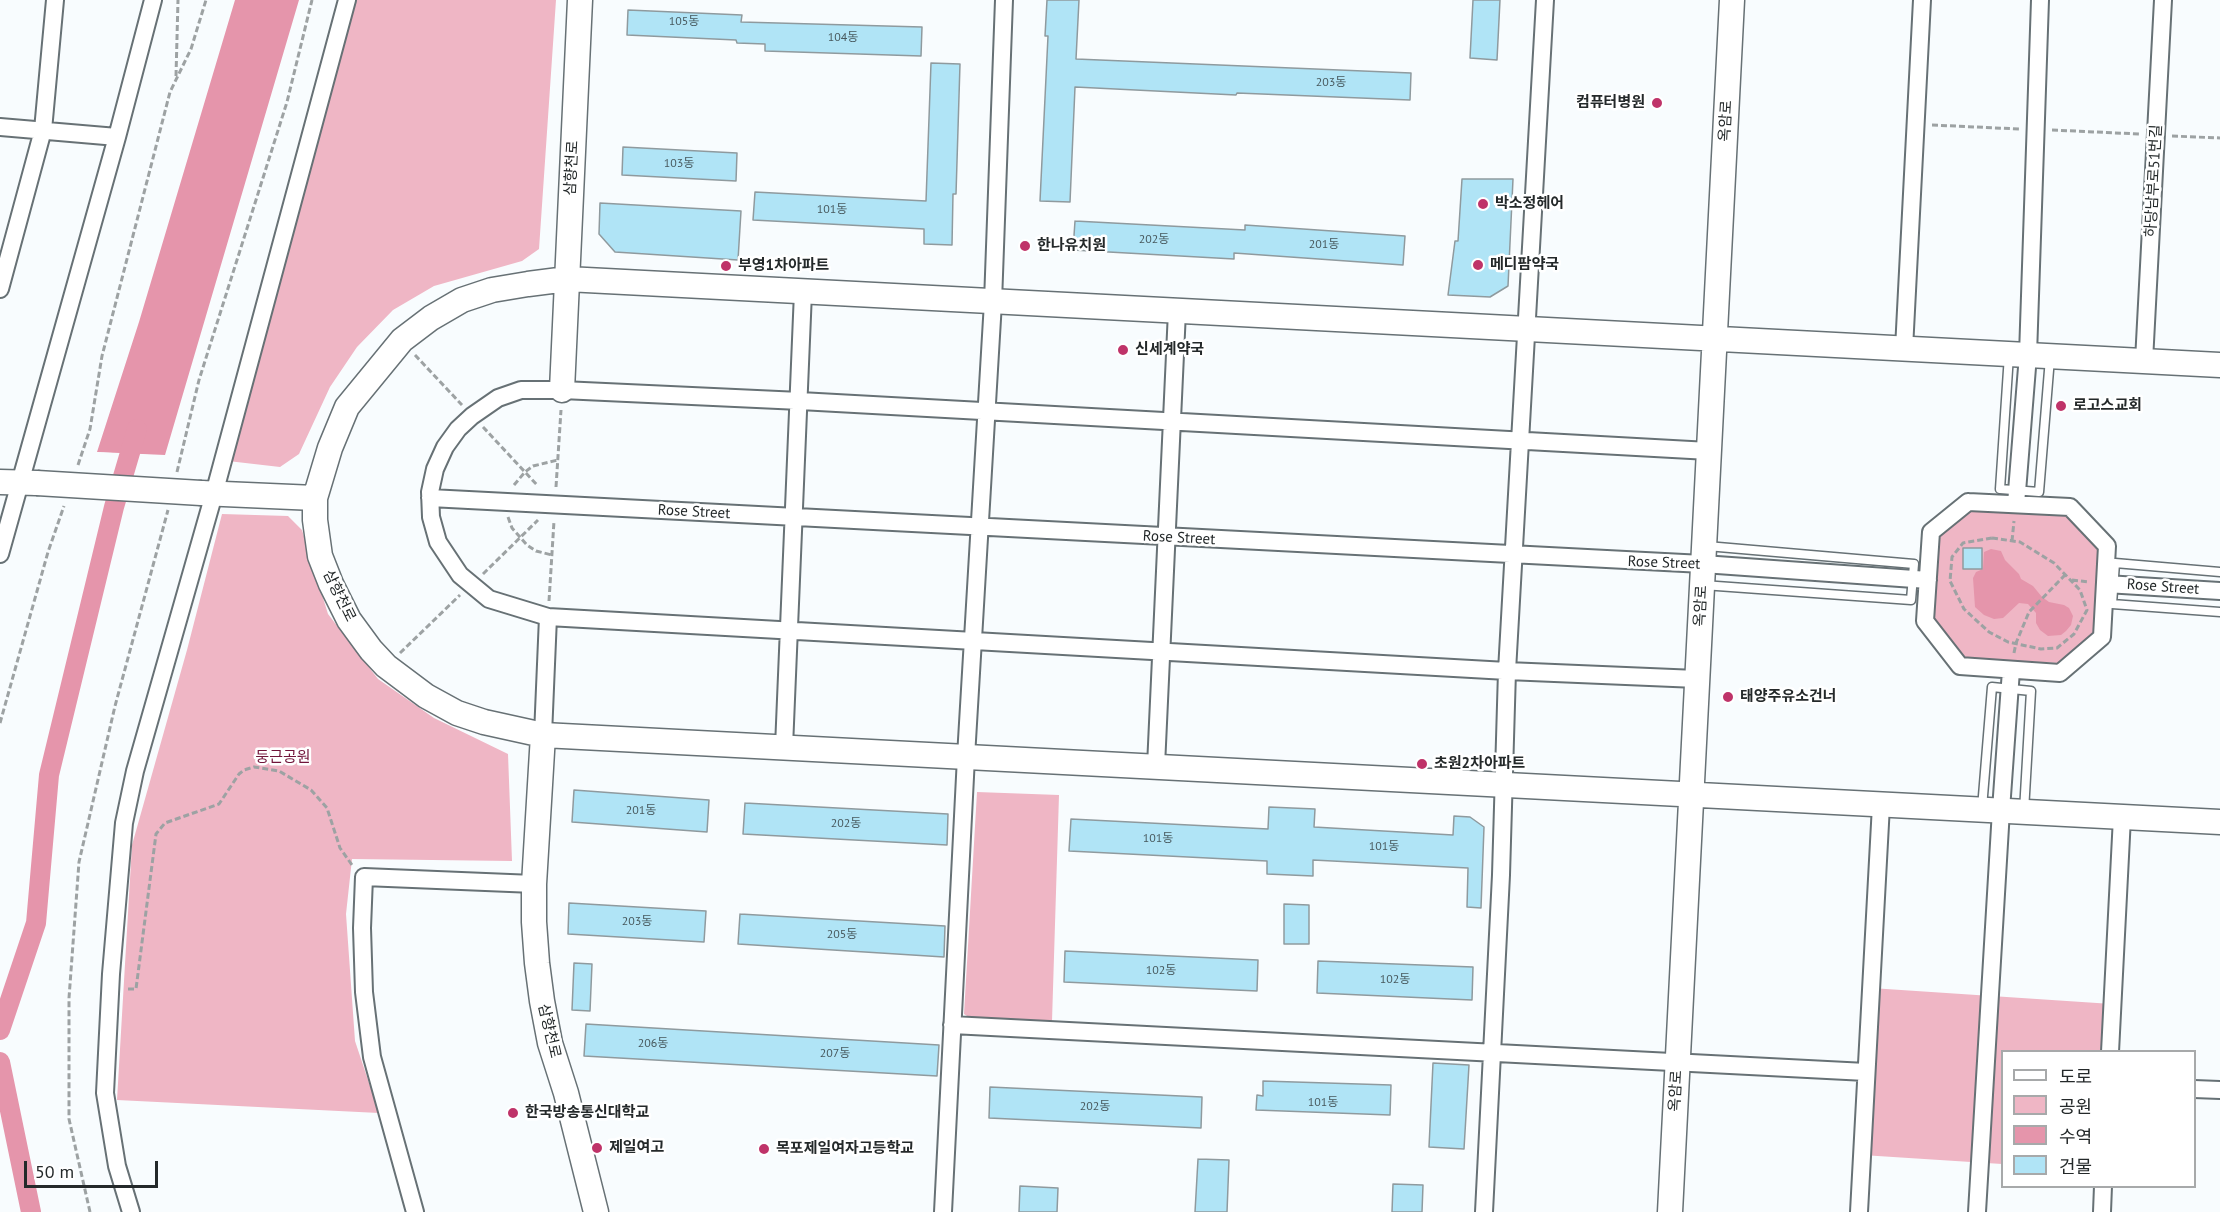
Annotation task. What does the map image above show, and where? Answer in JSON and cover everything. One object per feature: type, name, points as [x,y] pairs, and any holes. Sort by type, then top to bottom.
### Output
[{"type":"street","points":[[0,288],[43,130],[55,0]]},
{"type":"street","points":[[0,554],[153,0]]},
{"type":"street","points":[[131,1212],[117,1166],[105,1093],[110,987],[124,823],[135,771],[208,493],[347,0]]},
{"type":"street","name":"삼향천로","points":[[580,0],[567,279],[501,289],[462,300],[431,318],[402,340],[347,408],[330,448],[315,498],[315,520],[320,556],[331,584],[349,620],[386,666],[426,696],[457,713],[484,722],[543,735],[534,884],[534,922],[542,1001],[550,1043],[566,1093],[596,1212]]},
{"type":"street","points":[[943,1212],[966,757],[993,302],[1004,0]]},
{"type":"street","points":[[1484,1212],[1507,670],[1545,0]]},
{"type":"street","name":"옥암로","points":[[1670,1212],[1732,0]]},
{"type":"street","points":[[1905,349],[1922,0]]},
{"type":"street","points":[[2016,497],[2029,356],[2040,0]]},
{"type":"street","name":"하당남부로51번길","points":[[2144,362],[2163,0]]},
{"type":"street","points":[[0,127],[117,137]]},
{"type":"street","points":[[562,390],[567,279],[2220,365]]},
{"type":"street","points":[[784,747],[803,292]]},
{"type":"street","points":[[1156,766],[1177,311]]},
{"type":"street","points":[[1697,679],[548,617],[489,599],[460,575],[438,542],[431,517],[430,498],[435,469],[445,447],[458,429],[498,398],[521,390],[800,401],[1709,451]]},
{"type":"street","points":[[19,483],[315,498]]},
{"type":"street","points":[[2016,497],[2070,507],[2107,546],[2110,584],[2102,637],[2060,673],[1960,666],[1925,621],[1920,579],[1931,532],[1968,502],[2016,497]]},
{"type":"street","name":"Rose Street","points":[[430,498],[1703,565],[1920,579]]},
{"type":"street","name":"Rose Street","points":[[2110,584],[2220,591]]},
{"type":"street","points":[[548,617],[543,735],[2220,822]]},
{"type":"street","points":[[1977,1212],[2011,670]]},
{"type":"street","points":[[1859,1212],[1881,805]]},
{"type":"street","points":[[2110,1050],[2122,817]]},
{"type":"street","points":[[416,1212],[372,1057],[364,992],[362,928],[364,877],[534,884]]},
{"type":"street","points":[[952,1025],[1866,1072]]},
{"type":"street","points":[[2196,1089],[2220,1090]]},
{"type":"street","points":[[2102,1212],[2103,1188]]},
{"type":"lane","points":[[2220,572],[2115,563],[2110,584],[2112,604],[2220,612]]},
{"type":"lane","points":[[2002,810],[2031,691],[2010,689]]},
{"type":"path","points":[[176,79],[178,0]]},
{"type":"path","points":[[75,474],[90,429],[102,356],[170,92],[191,49],[206,0]]},
{"type":"path","points":[[176,479],[199,380],[287,102],[312,0]]},
{"type":"path","points":[[1916,124],[2220,138]]},
{"type":"path","points":[[0,723],[48,552],[67,496]]},
{"type":"path","points":[[90,1212],[69,1119],[69,998],[79,862],[115,706],[170,501]]},
{"type":"path","points":[[1992,538],[2020,542],[2054,563],[2065,575],[2080,590],[2087,610],[2074,634],[2057,648],[2041,650],[1989,632],[1964,609],[1950,581],[1952,557],[1963,543],[1992,538]]},
{"type":"path","points":[[2011,670],[2016,643],[2029,612],[2065,575]]},
{"type":"path","points":[[110,987],[136,989],[156,834],[165,823],[219,804],[244,770],[254,767],[279,771],[320,798],[330,814],[340,848],[347,860],[364,877]]},
{"type":"green space","points":[[354,0],[556,0],[539,249],[522,261],[434,286],[393,310],[357,347],[330,387],[299,454],[280,467],[228,461]]},
{"type":"green space","points":[[1969,508],[2066,513],[2099,549],[2094,632],[2058,663],[1961,658],[1932,621],[1940,533]]},
{"type":"green space","name":"둥근공원","points":[[222,514],[288,516],[302,530],[328,614],[378,679],[434,718],[508,754],[512,861],[352,859],[346,914],[355,1041],[379,1113],[117,1100],[132,845],[187,650]]},
{"type":"green space","points":[[977,792],[1059,795],[1052,1021],[975,1021],[964,1014]]},
{"type":"green space","points":[[1871,988],[2112,1004],[2110,1050],[2001,1050],[2001,1164],[1862,1155]]},
{"type":"water","points":[[235,0],[299,0],[165,455],[97,452],[139,322]]},
{"type":"water","points":[[1991,549],[2001,551],[2005,560],[2021,579],[2033,586],[2042,597],[2049,602],[2069,608],[2073,616],[2071,625],[2066,631],[2061,635],[2048,636],[2040,630],[2036,623],[2036,613],[2028,604],[2019,603],[2003,618],[1994,619],[1984,615],[1975,607],[1973,578],[1976,572],[1983,569],[1984,552]]},
{"type":"pier","points":[[94,452],[168,456],[165,458],[97,455]]},
{"type":"building","points":[[1047,0],[1079,0],[1076,59],[1411,73],[1410,100],[1075,87],[1070,202],[1040,201],[1048,36],[1045,36]]},
{"type":"building","points":[[1473,0],[1500,0],[1497,60],[1470,58]]},
{"type":"building","points":[[628,10],[742,15],[741,22],[922,27],[921,56],[765,51],[765,44],[737,43],[736,40],[627,35]]},
{"type":"building","points":[[931,63],[960,64],[952,245],[924,244],[924,229],[753,220],[755,192],[926,201]]},
{"type":"building","points":[[623,147],[737,153],[736,181],[622,175]]},
{"type":"building","points":[[1462,179],[1513,179],[1508,286],[1490,297],[1448,295],[1455,241],[1458,241]]},
{"type":"building","points":[[600,203],[741,211],[738,260],[615,252],[599,234]]},
{"type":"building","points":[[1075,221],[1245,230],[1245,225],[1405,236],[1403,265],[1234,253],[1234,259],[1073,250]]},
{"type":"building","points":[[1963,548],[1982,548],[1982,569],[1963,569]]},
{"type":"building","points":[[574,790],[709,800],[707,832],[572,822]]},
{"type":"building","points":[[745,803],[948,814],[947,845],[743,834]]},
{"type":"building","points":[[1269,807],[1315,809],[1314,827],[1453,835],[1454,816],[1470,817],[1484,827],[1481,908],[1467,907],[1468,868],[1313,860],[1313,876],[1267,874],[1267,861],[1069,851],[1071,819],[1268,829]]},
{"type":"building","points":[[569,903],[706,911],[704,942],[568,934]]},
{"type":"building","points":[[1284,904],[1309,905],[1309,944],[1284,944]]},
{"type":"building","points":[[740,914],[945,926],[944,957],[738,944]]},
{"type":"building","points":[[1065,951],[1258,960],[1257,991],[1064,982]]},
{"type":"building","points":[[1318,961],[1473,967],[1472,1000],[1317,993]]},
{"type":"building","points":[[574,963],[592,964],[590,1011],[572,1010]]},
{"type":"building","points":[[586,1024],[939,1045],[937,1076],[584,1056]]},
{"type":"building","points":[[1433,1063],[1469,1065],[1464,1149],[1429,1147]]},
{"type":"building","points":[[1263,1081],[1391,1085],[1390,1115],[1256,1110],[1257,1095],[1263,1096]]},
{"type":"building","points":[[990,1087],[1202,1097],[1201,1128],[989,1118]]},
{"type":"building","points":[[1198,1159],[1229,1160],[1227,1212],[1195,1212]]},
{"type":"building","points":[[1393,1184],[1423,1185],[1422,1212],[1392,1212]]},
{"type":"building","points":[[1020,1186],[1058,1188],[1057,1212],[1019,1212]]},
{"type":"waterway","points":[[0,1030],[36,923],[49,775],[114,507],[137,429]]},
{"type":"waterway","points":[[0,1062],[31,1212]]},
{"type":"place","name":"컴퓨터병원","points":[[1657,103]]},
{"type":"place","name":"박소정헤어","points":[[1483,204]]},
{"type":"place","name":"한나유치원","points":[[1025,246]]},
{"type":"place","name":"메디팜약국","points":[[1478,265]]},
{"type":"place","name":"부영1차아파트","points":[[726,266]]},
{"type":"place","name":"신세계약국","points":[[1123,350]]},
{"type":"place","name":"로고스교회","points":[[2061,406]]},
{"type":"place","name":"태양주유소건너","points":[[1728,697]]},
{"type":"place","name":"초원2차아파트","points":[[1422,764]]},
{"type":"place","name":"한국방송통신대학교","points":[[513,1113]]},
{"type":"place","name":"제일여고","points":[[597,1148]]},
{"type":"place","name":"목포제일여자고등학교","points":[[764,1149]]}]
